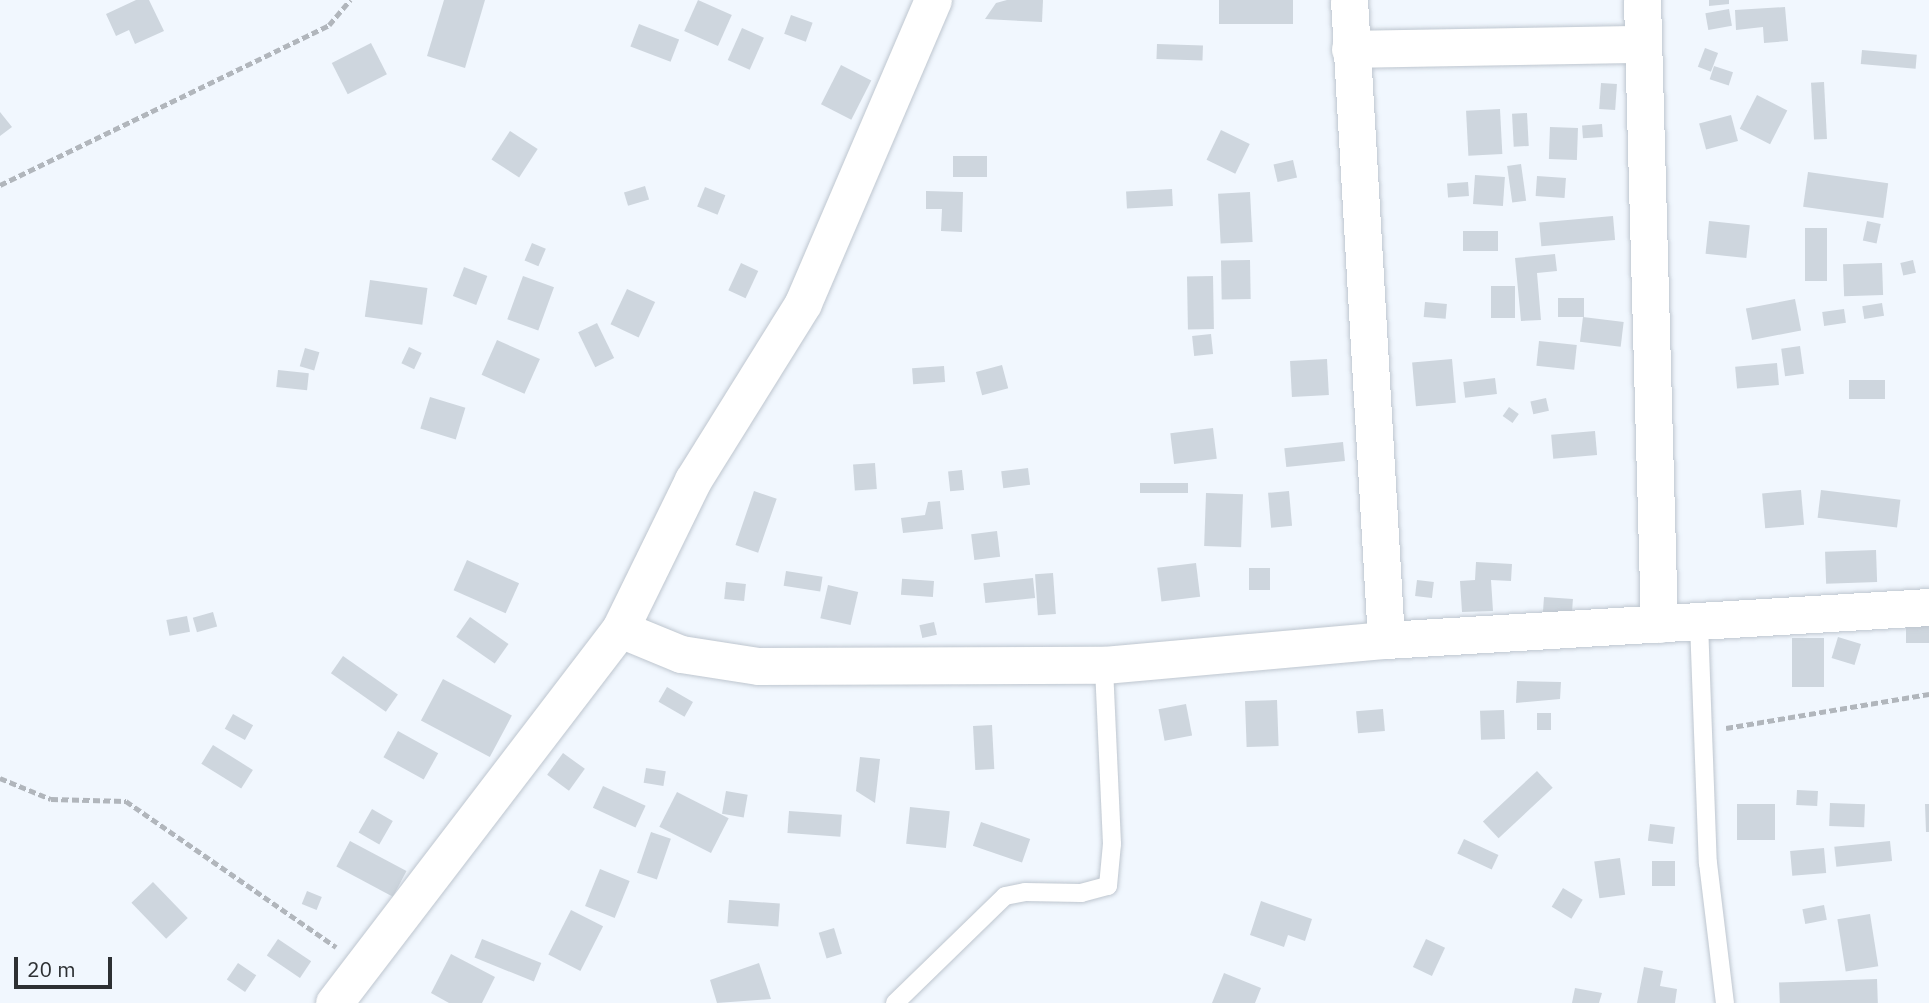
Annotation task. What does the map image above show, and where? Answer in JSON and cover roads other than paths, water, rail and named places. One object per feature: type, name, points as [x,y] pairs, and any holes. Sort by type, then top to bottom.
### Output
[{"type":"street","points":[[334,1003],[620,629],[692,480],[803,303],[933,0]]},
{"type":"street","points":[[1349,0],[1387,640]]},
{"type":"street","points":[[1642,0],[1660,624]]},
{"type":"street","points":[[1350,49],[1643,44]]},
{"type":"street","points":[[620,629],[681,654],[758,666],[1104,664],[1387,640],[1929,607]]},
{"type":"lane","points":[[1699,623],[1707,731],[1708,863],[1725,1003]]},
{"type":"lane","points":[[895,1003],[973,923],[1005,896],[1025,892],[1081,893],[1108,886],[1112,844],[1104,664]]}]
